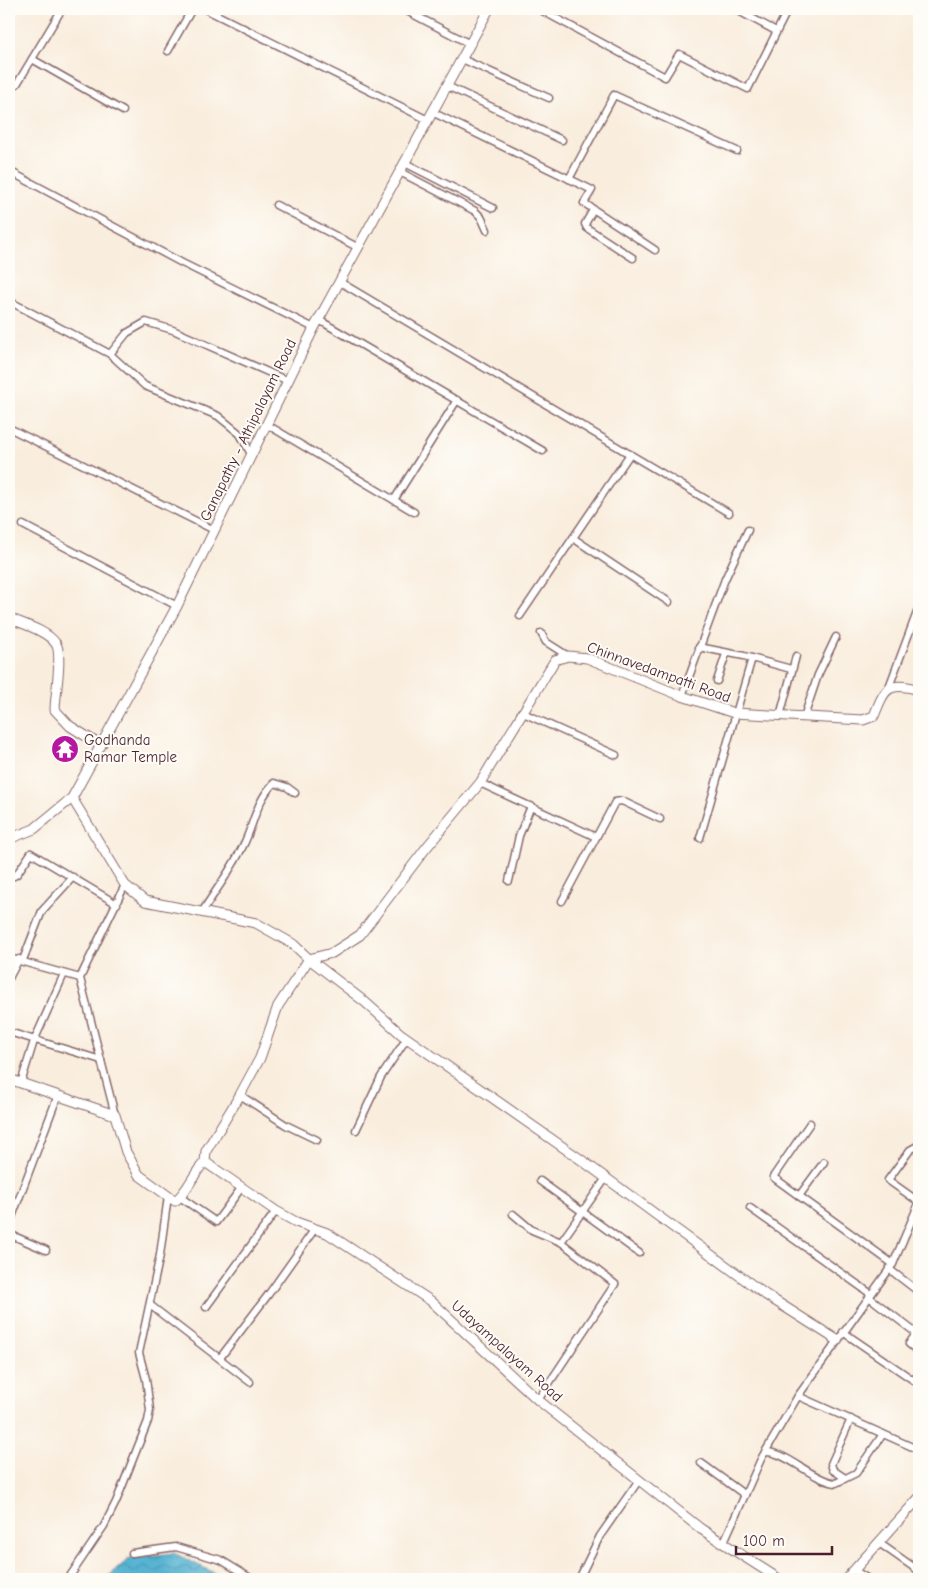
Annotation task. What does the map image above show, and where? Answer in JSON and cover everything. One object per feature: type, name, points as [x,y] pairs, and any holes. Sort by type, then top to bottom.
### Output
[{"type":"street","points":[[17,84],[62,9]]},
{"type":"street","points":[[168,51],[192,9]]},
{"type":"street","points":[[205,9],[430,116],[592,190],[584,203],[655,250]]},
{"type":"street","points":[[403,9],[470,44]]},
{"type":"street","name":"Ganapathy - Athipalayam Road","points":[[9,838],[34,829],[72,798],[139,678],[317,324],[489,9]]},
{"type":"street","points":[[539,9],[665,77],[679,54],[748,89],[788,9]]},
{"type":"street","points":[[735,9],[776,30]]},
{"type":"street","points":[[462,59],[549,98]]},
{"type":"street","points":[[32,60],[123,111]]},
{"type":"street","points":[[447,86],[562,140]]},
{"type":"street","points":[[569,179],[614,96],[737,151]]},
{"type":"street","points":[[405,163],[493,208]]},
{"type":"street","points":[[9,171],[182,263],[317,324],[457,400],[543,451]]},
{"type":"street","points":[[400,172],[475,211],[481,217],[487,230]]},
{"type":"street","points":[[276,206],[359,248]]},
{"type":"street","points":[[593,210],[585,224],[587,228],[633,258]]},
{"type":"street","points":[[340,282],[729,513]]},
{"type":"street","points":[[9,301],[110,354],[145,386],[218,416],[240,434],[251,454]]},
{"type":"street","points":[[110,354],[127,333],[146,322],[173,330],[288,381]]},
{"type":"street","points":[[394,500],[457,400]]},
{"type":"street","points":[[266,424],[414,512]]},
{"type":"street","points":[[9,428],[214,530]]},
{"type":"street","points":[[520,616],[630,454]]},
{"type":"street","points":[[22,525],[176,606]]},
{"type":"street","points":[[682,696],[724,579],[748,530]]},
{"type":"street","points":[[573,538],[669,602]]},
{"type":"street","points":[[889,687],[919,607]]},
{"type":"street","points":[[9,618],[44,635],[56,644],[59,654],[55,710],[70,726],[100,745]]},
{"type":"street","points":[[541,633],[546,642],[568,656]]},
{"type":"street","points":[[804,717],[818,675],[836,637]]},
{"type":"street","points":[[699,647],[752,658],[791,669]]},
{"type":"street","points":[[717,681],[726,654]]},
{"type":"street","name":"Chinnavedampatti Road","points":[[309,960],[332,953],[360,935],[426,848],[480,782],[521,712],[555,660],[568,656],[587,658],[682,696],[734,713],[863,720],[874,716],[882,695],[889,687]]},
{"type":"street","points":[[780,716],[796,656]]},
{"type":"street","points":[[700,838],[734,713],[752,658]]},
{"type":"street","points":[[889,687],[900,685],[919,690]]},
{"type":"street","points":[[521,712],[616,755]]},
{"type":"street","points":[[480,782],[596,837]]},
{"type":"street","points":[[202,912],[243,846],[260,800],[267,790],[274,783],[287,787],[295,793]]},
{"type":"street","points":[[72,798],[126,885],[145,901],[256,923],[293,944],[309,960],[345,985],[407,1038],[606,1178],[766,1295],[837,1340]]},
{"type":"street","points":[[562,901],[618,800],[660,819]]},
{"type":"street","points":[[509,881],[520,836],[531,806]]},
{"type":"street","points":[[9,875],[14,876],[17,874],[31,853],[73,876],[117,904]]},
{"type":"street","points":[[9,978],[21,960],[42,911],[57,892],[63,890],[73,876]]},
{"type":"street","points":[[126,885],[80,978],[126,1152],[139,1175],[175,1201],[180,1197],[198,1168],[206,1162],[206,1151],[240,1096],[260,1058],[278,1006],[309,960]]},
{"type":"street","points":[[9,958],[80,978]]},
{"type":"street","points":[[21,1083],[34,1041],[64,974]]},
{"type":"street","points":[[9,1032],[101,1060]]},
{"type":"street","points":[[356,1130],[381,1077],[407,1038]]},
{"type":"street","points":[[9,1079],[115,1115]]},
{"type":"street","points":[[9,1224],[58,1095]]},
{"type":"street","points":[[240,1096],[286,1125],[317,1140]]},
{"type":"street","points":[[810,1123],[773,1178],[891,1266],[919,1292]]},
{"type":"street","points":[[723,1544],[765,1452],[798,1396],[891,1266],[919,1202],[888,1180],[910,1150],[919,1145]]},
{"type":"street","name":"Udayampalayam Road","points":[[206,1162],[276,1211],[314,1230],[327,1234],[431,1301],[538,1400],[723,1544],[779,1579]]},
{"type":"street","points":[[799,1196],[824,1162]]},
{"type":"street","points":[[562,1242],[606,1178]]},
{"type":"street","points":[[540,1181],[638,1253]]},
{"type":"street","points":[[180,1197],[216,1222],[242,1187]]},
{"type":"street","points":[[68,1579],[104,1526],[116,1502],[148,1421],[150,1410],[146,1379],[139,1352],[150,1305],[168,1196]]},
{"type":"street","points":[[750,1208],[918,1331],[909,1344],[919,1352]]},
{"type":"street","points":[[206,1307],[276,1211]]},
{"type":"street","points":[[513,1214],[532,1230],[562,1242],[615,1284],[538,1400]]},
{"type":"street","points":[[220,1358],[314,1230]]},
{"type":"street","points":[[9,1234],[46,1250]]},
{"type":"street","points":[[150,1305],[250,1382]]},
{"type":"street","points":[[843,1332],[919,1384]]},
{"type":"street","points":[[798,1396],[919,1450]]},
{"type":"street","points":[[844,1478],[833,1470],[831,1464],[851,1419]]},
{"type":"street","points":[[765,1452],[776,1453],[803,1470],[832,1482],[852,1477],[883,1434]]},
{"type":"street","points":[[701,1464],[745,1494]]},
{"type":"street","points":[[578,1579],[600,1536],[639,1480]]},
{"type":"street","points":[[846,1579],[919,1498]]},
{"type":"street","points":[[879,1543],[919,1571]]},
{"type":"street","points":[[132,1553],[176,1547],[222,1560],[252,1579]]},
{"type":"street","points":[[854,1570],[868,1579]]},
{"type":"water","points":[[174,1553],[226,1579],[105,1579],[130,1558]]},
{"type":"place","name":"Godhanda Ramar Temple","points":[[65,749]]}]
